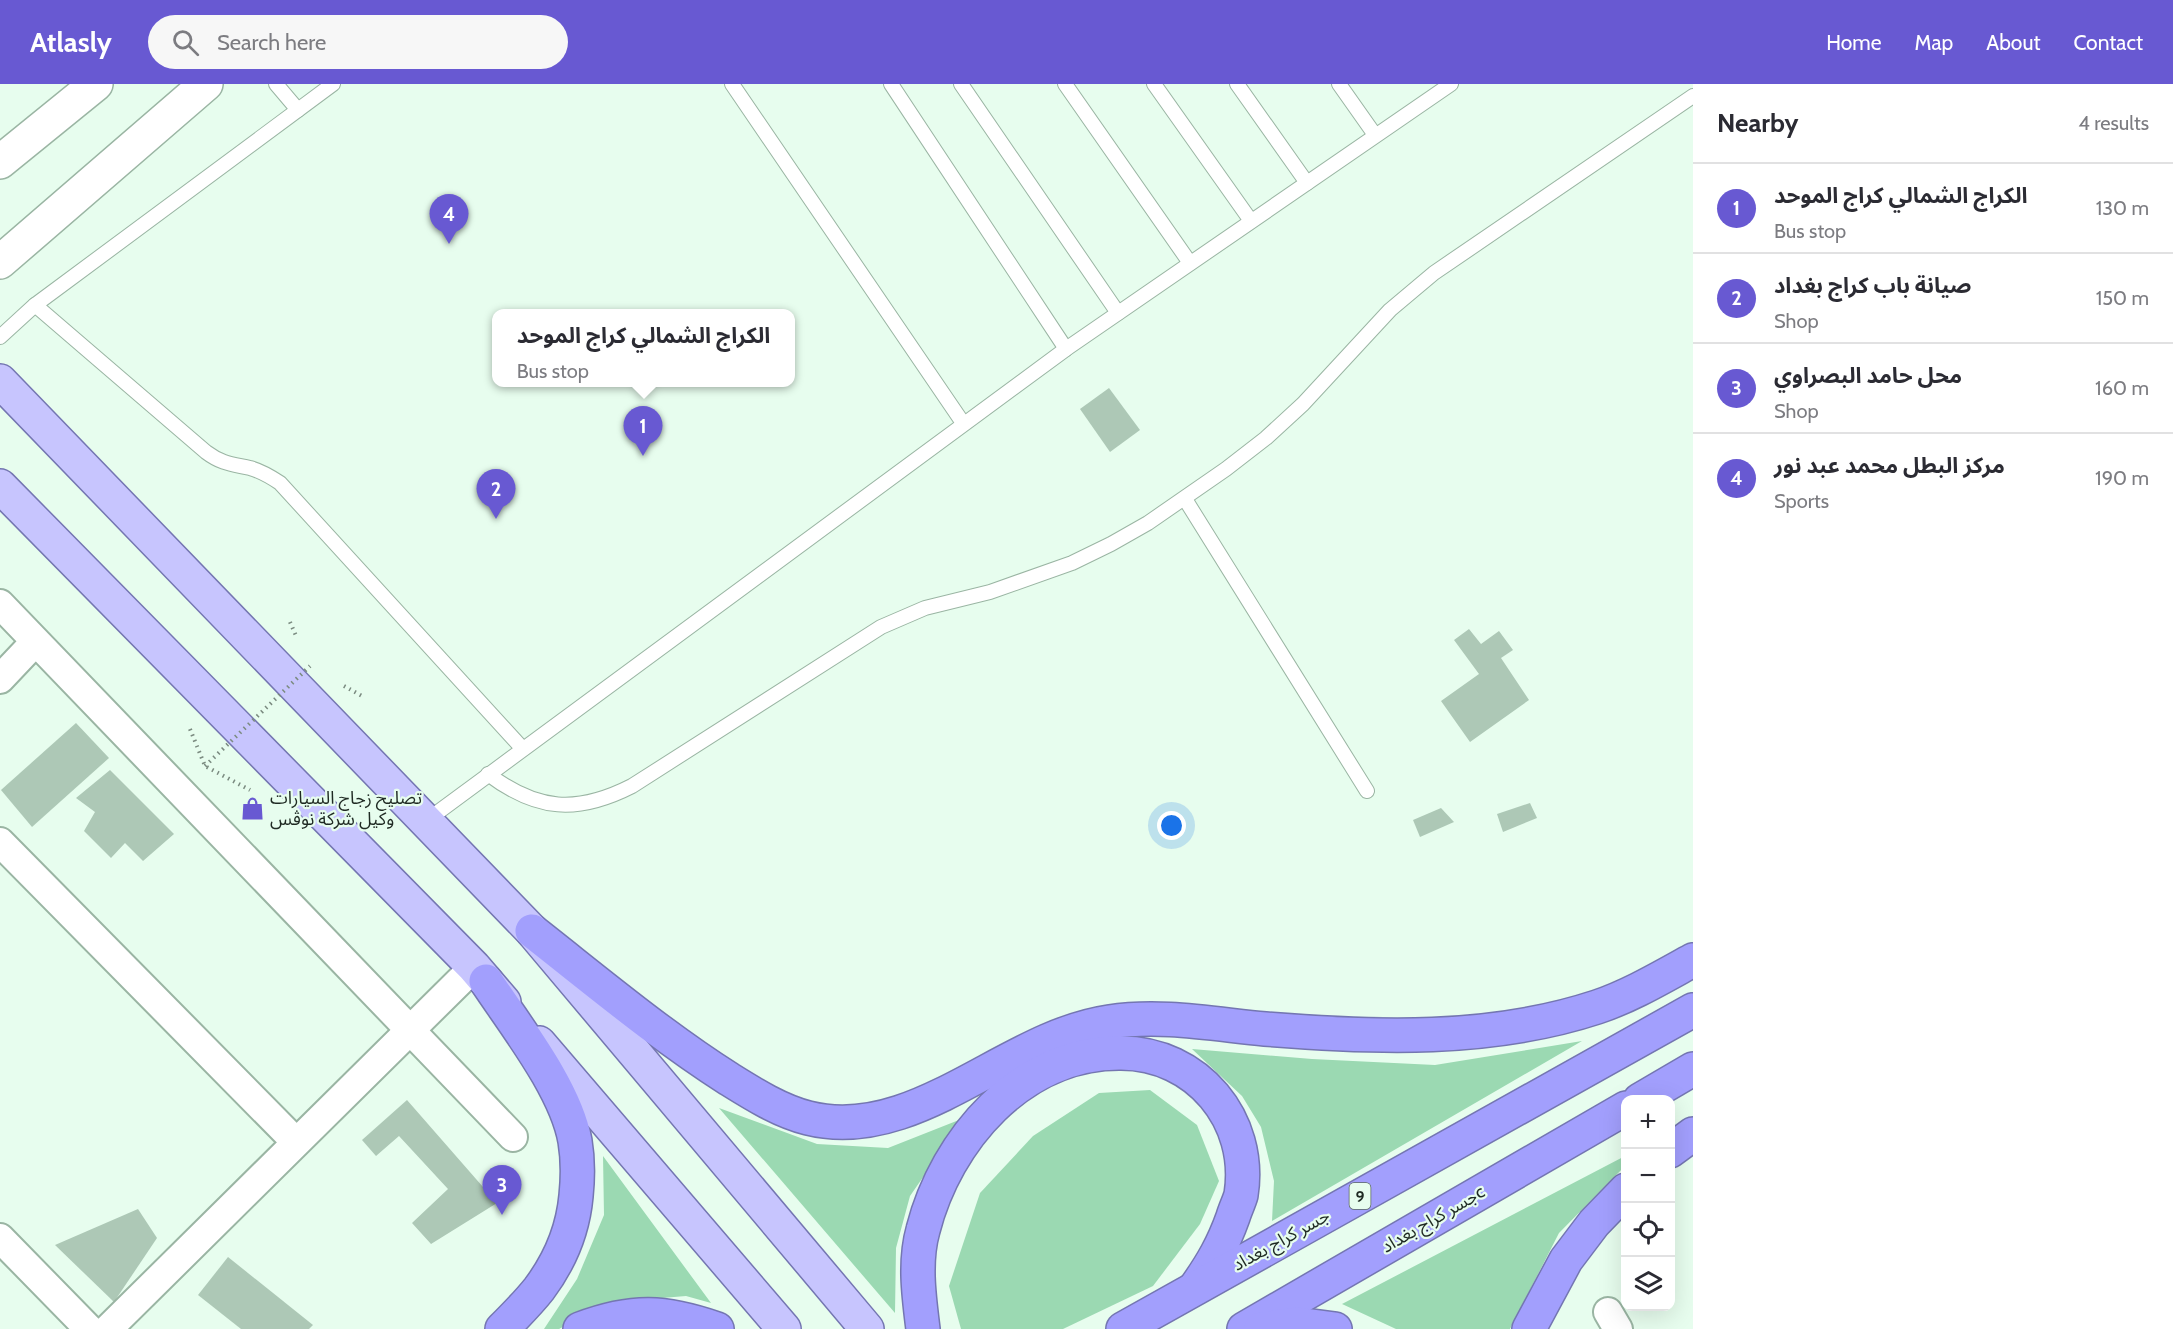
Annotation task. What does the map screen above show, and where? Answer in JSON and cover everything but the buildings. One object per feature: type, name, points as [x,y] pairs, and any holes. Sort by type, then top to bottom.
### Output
[{"type":"highway","points":[[532,931],[661,1032],[741,1086],[781,1108],[809,1118],[844,1121],[880,1118],[910,1109],[934,1099],[1026,1048],[1092,1024],[1127,1019],[1164,1019],[1266,1029],[1379,1036],[1451,1034],[1557,1018],[1599,1006],[1640,988],[1693,960]]},
{"type":"highway","points":[[480,974],[538,1059],[560,1097],[575,1139],[578,1174],[571,1232],[559,1257],[540,1288],[502,1329]]},
{"type":"highway","name":"جسر كراج بغداد","points":[[1123,1329],[1693,1010]]},
{"type":"highway","points":[[923,1329],[918,1262],[922,1231],[940,1180],[953,1156],[968,1133],[1012,1092],[1050,1069],[1099,1053],[1146,1055],[1167,1061],[1189,1072],[1210,1090],[1225,1110],[1236,1133],[1241,1164],[1240,1196],[1215,1258],[1195,1288]]},
{"type":"highway","name":"جسر كراج بغدادc","points":[[1648,1095],[1693,1069]]},
{"type":"highway","name":"جسر كراج بغدادc","points":[[1244,1329],[1621,1111]]},
{"type":"highway","points":[[1674,1149],[1693,1134]]},
{"type":"highway","points":[[1529,1329],[1566,1260],[1594,1223],[1621,1195]]},
{"type":"highway","points":[[580,1329],[624,1316],[648,1314],[682,1317],[717,1329]]},
{"type":"highway","points":[[1261,1329],[1297,1324],[1335,1329]]},
{"type":"main road","points":[[0,162],[96,84]]},
{"type":"main road","points":[[0,262],[206,84]]},
{"type":"main road","points":[[0,381],[532,931],[867,1329]]},
{"type":"main road","points":[[0,486],[480,974],[784,1329]]},
{"type":"street","points":[[0,604],[513,1137]]},
{"type":"street","points":[[0,679],[35,642]]},
{"type":"street","points":[[0,842],[296,1142]]},
{"type":"street","points":[[108,1329],[411,1029],[480,974]]},
{"type":"street","points":[[0,1238],[89,1329]]},
{"type":"lane","points":[[276,84],[298,110]]},
{"type":"lane","points":[[0,337],[35,305],[333,84]]},
{"type":"lane","points":[[732,84],[963,423]]},
{"type":"lane","points":[[891,84],[1066,349]]},
{"type":"lane","points":[[961,84],[1118,313]]},
{"type":"lane","points":[[1065,84],[1190,263]]},
{"type":"lane","points":[[1154,84],[1251,221]]},
{"type":"lane","points":[[1237,84],[1307,183]]},
{"type":"lane","points":[[1339,84],[1375,135]]},
{"type":"lane","points":[[426,821],[963,423],[1066,349],[1451,84]]},
{"type":"lane","points":[[488,774],[508,790],[532,800],[558,805],[583,804],[609,798],[632,786],[881,627],[902,616],[1011,585],[1072,563],[1111,544],[1185,499],[1234,463],[1296,411],[1390,310],[1434,273],[1693,96]]},
{"type":"lane","points":[[35,305],[218,461],[250,468],[280,483],[522,748]]},
{"type":"lane","points":[[1185,499],[1367,791]]},
{"type":"path","points":[[205,766],[310,666]]},
{"type":"path","points":[[189,726],[205,766],[253,792]]},
{"type":"green space","points":[[1582,1041],[1272,1221],[1274,1181],[1261,1127],[1242,1096],[1192,1049],[1312,1059],[1435,1065]]},
{"type":"green space","points":[[1150,1090],[1197,1125],[1219,1181],[1200,1224],[1153,1286],[1063,1329],[961,1329],[949,1286],[980,1193],[1033,1136],[1099,1093]]},
{"type":"green space","points":[[719,1108],[817,1144],[888,1148],[964,1118],[910,1196],[896,1248],[895,1313]]},
{"type":"green space","points":[[603,1156],[711,1303],[686,1296],[638,1300],[591,1312],[559,1329],[544,1329],[577,1279],[604,1215]]},
{"type":"green space","points":[[1621,1158],[1621,1170],[1559,1233],[1510,1329],[1396,1329],[1342,1304]]},
{"type":"place","name":"مركز البطل محمد عبد نور","points":[[449,244]]},
{"type":"place","name":"الكراج الشمالي كراج الموحد","points":[[643,456]]},
{"type":"place","name":"صيانة باب كراج بغداد","points":[[496,519]]},
{"type":"place","name":"تصليح زجاج السيارات وكيل شركة نوڤس","points":[[252,808]]},
{"type":"place","name":"محل حامد البصراوي","points":[[502,1215]]}]
